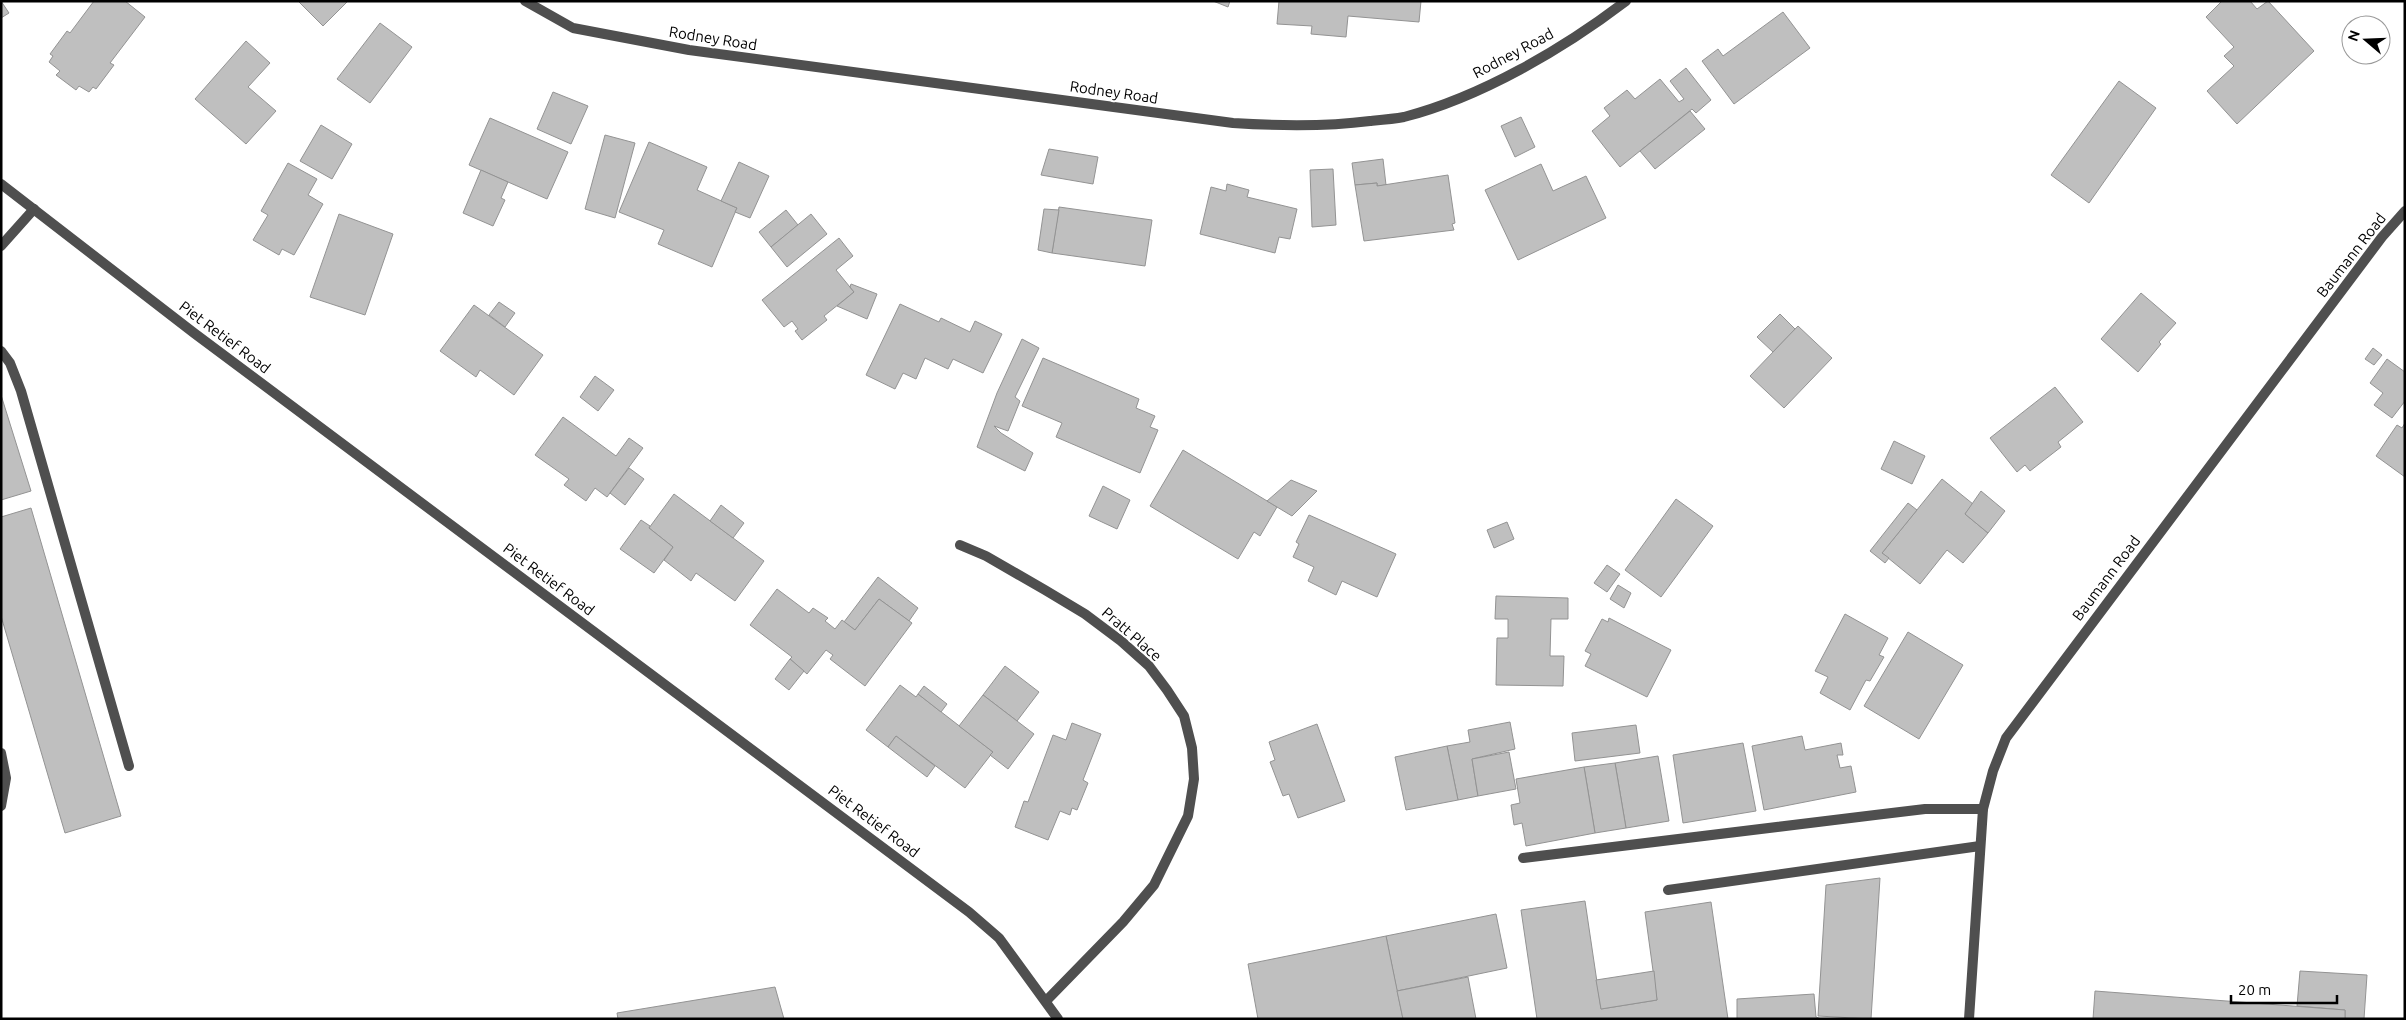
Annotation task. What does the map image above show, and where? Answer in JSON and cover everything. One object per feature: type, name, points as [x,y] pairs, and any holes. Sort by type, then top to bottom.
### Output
[{"type":"street","name":"Rodney Road","points":[[525,1],[573,28],[689,50],[1224,122],[1280,126],[1325,126],[1403,117],[1443,104],[1536,62],[1626,1]]},
{"type":"street","name":"Piet Retief Road","points":[[1,184],[194,333],[954,900],[999,938],[1058,1019]]},
{"type":"street","points":[[1,246],[34,209]]},
{"type":"street","name":"Baumann Road","points":[[1969,1019],[1983,809],[1993,771],[2006,738],[2376,245],[2405,211]]},
{"type":"street","points":[[1,351],[10,363],[21,391],[129,766]]},
{"type":"street","name":"Pratt Place","points":[[960,545],[986,556],[1085,614],[1121,641],[1149,666],[1168,690],[1184,716],[1192,748],[1194,779],[1188,816],[1154,885],[1123,922],[1046,1001]]},
{"type":"street","points":[[1,753],[6,778],[1,806]]},
{"type":"street","points":[[1523,858],[1875,814],[1925,809],[1983,809]]},
{"type":"street","points":[[1668,890],[1980,846]]},
{"type":"building","points":[[1,1],[9,13],[1,18]]},
{"type":"building","points":[[94,1],[125,1],[145,17],[110,63],[114,65],[96,89],[93,87],[89,92],[79,86],[76,90],[56,75],[60,71],[49,62],[53,56],[50,54],[67,31],[70,33]]},
{"type":"building","points":[[298,1],[348,1],[323,26]]},
{"type":"building","points":[[1213,1],[1230,1],[1228,7]]},
{"type":"building","points":[[1279,1],[1421,1],[1419,22],[1348,16],[1346,37],[1311,34],[1312,26],[1277,24]]},
{"type":"building","points":[[2222,1],[2250,1],[2257,9],[2268,1],[2314,51],[2237,124],[2207,91],[2234,66],[2224,56],[2234,47],[2206,17]]},
{"type":"building","points":[[1783,12],[1810,48],[1734,104],[1702,61],[1718,49],[1723,56]]},
{"type":"building","points":[[380,23],[412,47],[370,103],[337,79]]},
{"type":"building","points":[[246,41],[270,63],[248,87],[276,111],[246,144],[195,99]]},
{"type":"building","points":[[1686,68],[1711,100],[1696,113],[1692,109],[1620,167],[1592,131],[1610,116],[1604,108],[1627,90],[1635,99],[1660,79],[1679,102],[1684,99],[1670,81]]},
{"type":"building","points":[[2119,81],[2156,108],[2089,203],[2051,175]]},
{"type":"building","points":[[553,92],[588,106],[571,144],[537,129]]},
{"type":"building","points":[[1690,111],[1705,129],[1655,169],[1640,151]]},
{"type":"building","points":[[1521,117],[1535,147],[1515,157],[1501,126]]},
{"type":"building","points":[[490,118],[568,152],[547,199],[469,165]]},
{"type":"building","points":[[321,125],[352,144],[332,179],[300,161]]},
{"type":"building","points":[[605,135],[635,143],[615,218],[585,209]]},
{"type":"building","points":[[649,142],[707,167],[697,190],[737,208],[712,267],[658,244],[664,230],[619,212]]},
{"type":"building","points":[[1049,149],[1098,157],[1093,184],[1041,175]]},
{"type":"building","points":[[1383,159],[1386,185],[1377,186],[1377,183],[1355,185],[1352,163]]},
{"type":"building","points":[[739,162],[769,176],[750,218],[735,212],[737,208],[721,201]]},
{"type":"building","points":[[288,163],[317,179],[308,195],[323,204],[294,255],[282,249],[279,255],[253,240],[268,215],[261,211]]},
{"type":"building","points":[[1541,164],[1553,191],[1586,176],[1606,218],[1518,260],[1485,190]]},
{"type":"building","points":[[1333,169],[1336,225],[1312,227],[1310,170]]},
{"type":"building","points":[[481,170],[508,182],[501,198],[505,200],[493,226],[463,213]]},
{"type":"building","points":[[1448,175],[1455,223],[1452,224],[1454,230],[1364,241],[1355,185],[1377,183],[1377,186]]},
{"type":"building","points":[[1227,184],[1249,190],[1247,197],[1297,209],[1290,239],[1279,237],[1275,253],[1200,234],[1211,187],[1226,191]]},
{"type":"building","points":[[1059,207],[1152,220],[1145,266],[1052,253]]},
{"type":"building","points":[[1044,209],[1059,210],[1052,253],[1038,250]]},
{"type":"building","points":[[786,210],[798,225],[771,247],[759,232]]},
{"type":"building","points":[[339,214],[393,234],[365,315],[310,297]]},
{"type":"building","points":[[811,214],[827,234],[787,267],[771,247]]},
{"type":"building","points":[[839,238],[853,256],[836,270],[854,292],[824,316],[827,320],[802,340],[795,331],[798,329],[792,321],[784,327],[762,300]]},
{"type":"building","points":[[851,284],[877,294],[867,319],[837,306],[854,292],[850,287]]},
{"type":"building","points":[[2141,293],[2176,323],[2159,342],[2161,344],[2138,372],[2101,339]]},
{"type":"building","points":[[499,302],[515,313],[505,327],[489,315]]},
{"type":"building","points":[[900,304],[939,322],[941,318],[970,332],[975,321],[1002,334],[983,373],[953,359],[948,369],[925,358],[916,379],[903,373],[895,389],[866,375]]},
{"type":"building","points":[[474,305],[543,355],[514,395],[480,370],[476,377],[440,351]]},
{"type":"building","points":[[1780,314],[1795,329],[1773,352],[1757,337]]},
{"type":"building","points":[[1798,326],[1832,358],[1784,408],[1750,376]]},
{"type":"building","points":[[1022,339],[1039,348],[1015,397],[1020,401],[1008,431],[994,426],[1001,433],[1033,453],[1025,471],[977,447],[997,393]]},
{"type":"building","points":[[2373,348],[2382,355],[2374,365],[2365,359]]},
{"type":"building","points":[[1043,358],[1139,399],[1136,408],[1155,416],[1150,427],[1158,430],[1140,473],[1056,437],[1062,423],[1022,406]]},
{"type":"building","points":[[2387,359],[2405,372],[2405,401],[2392,418],[2374,405],[2383,393],[2370,383]]},
{"type":"building","points":[[595,376],[614,390],[598,411],[580,397]]},
{"type":"building","points":[[2055,387],[2083,422],[2058,442],[2061,447],[2030,471],[2025,465],[2017,472],[1990,438]]},
{"type":"building","points":[[1,395],[31,491],[1,500]]},
{"type":"building","points":[[563,417],[616,456],[629,438],[643,448],[607,497],[595,488],[586,501],[564,485],[569,479],[535,455]]},
{"type":"building","points":[[2405,423],[2405,477],[2376,456],[2397,425],[2402,428]]},
{"type":"building","points":[[1894,441],[1925,456],[1912,484],[1881,469]]},
{"type":"building","points":[[1183,450],[1277,507],[1260,536],[1254,532],[1238,559],[1150,506]]},
{"type":"building","points":[[629,468],[644,479],[625,505],[610,493]]},
{"type":"building","points":[[1942,479],[1973,504],[1965,514],[1988,533],[1963,563],[1947,550],[1920,584],[1882,553]]},
{"type":"building","points":[[1291,480],[1317,491],[1292,516],[1267,501]]},
{"type":"building","points":[[1103,486],[1130,500],[1117,529],[1089,516]]},
{"type":"building","points":[[1981,491],[2005,511],[1988,533],[1965,514]]},
{"type":"building","points":[[674,494],[764,561],[735,601],[696,573],[691,581],[664,560],[673,547],[649,528]]},
{"type":"building","points":[[1676,499],[1713,526],[1661,597],[1625,570]]},
{"type":"building","points":[[1908,503],[1917,510],[1882,553],[1889,558],[1885,563],[1870,551]]},
{"type":"building","points":[[721,505],[744,523],[733,538],[710,521]]},
{"type":"building","points":[[31,508],[121,816],[65,833],[1,616],[1,517]]},
{"type":"building","points":[[1309,515],[1396,554],[1377,597],[1342,581],[1336,595],[1308,581],[1314,567],[1293,557],[1299,544],[1296,542]]},
{"type":"building","points":[[641,520],[673,547],[654,573],[620,549]]},
{"type":"building","points":[[1507,522],[1514,539],[1494,548],[1487,530]]},
{"type":"building","points":[[1607,565],[1620,574],[1607,592],[1594,583]]},
{"type":"building","points":[[878,577],[918,608],[909,621],[879,599],[855,630],[844,622]]},
{"type":"building","points":[[1618,585],[1631,593],[1624,608],[1610,599]]},
{"type":"building","points":[[777,589],[809,613],[813,608],[828,618],[825,621],[835,629],[842,620],[855,630],[879,599],[912,623],[865,686],[830,659],[833,655],[826,650],[807,674],[790,659],[792,657],[750,625]]},
{"type":"building","points":[[1496,596],[1568,598],[1568,619],[1551,619],[1550,656],[1564,656],[1563,686],[1496,685],[1497,638],[1508,638],[1508,619],[1495,619]]},
{"type":"building","points":[[1845,614],[1888,638],[1879,655],[1884,657],[1870,681],[1866,680],[1850,710],[1820,693],[1828,677],[1815,671]]},
{"type":"building","points":[[1609,618],[1671,650],[1647,697],[1585,666],[1591,654],[1585,651],[1602,619],[1608,622]]},
{"type":"building","points":[[1908,632],[1963,665],[1919,739],[1864,706]]},
{"type":"building","points":[[790,659],[804,671],[789,690],[775,679]]},
{"type":"building","points":[[1005,666],[1039,692],[1017,721],[983,695]]},
{"type":"building","points":[[900,685],[916,697],[918,694],[993,752],[965,788],[896,736],[888,747],[866,730]]},
{"type":"building","points":[[924,686],[947,704],[941,712],[918,694]]},
{"type":"building","points":[[983,695],[1034,734],[1008,769],[990,755],[993,752],[959,726]]},
{"type":"building","points":[[1510,722],[1515,749],[1472,759],[1478,796],[1458,800],[1447,746],[1470,742],[1468,730]]},
{"type":"building","points":[[1072,723],[1101,734],[1083,780],[1088,783],[1077,810],[1072,808],[1070,815],[1060,811],[1048,840],[1015,827],[1024,801],[1028,802],[1053,735],[1066,740]]},
{"type":"building","points":[[1317,724],[1345,801],[1298,818],[1289,794],[1283,796],[1270,762],[1275,760],[1269,742]]},
{"type":"building","points":[[1636,725],[1640,753],[1575,761],[1572,733]]},
{"type":"building","points":[[896,736],[935,766],[927,777],[888,747]]},
{"type":"building","points":[[1802,736],[1805,750],[1841,743],[1843,755],[1837,755],[1840,768],[1851,766],[1856,792],[1764,810],[1752,746]]},
{"type":"building","points":[[1743,743],[1756,811],[1683,823],[1673,755]]},
{"type":"building","points":[[1447,746],[1458,800],[1406,810],[1395,757]]},
{"type":"building","points":[[1509,752],[1516,789],[1478,796],[1472,759]]},
{"type":"building","points":[[1658,756],[1669,821],[1626,828],[1615,763]]},
{"type":"building","points":[[1615,763],[1626,828],[1595,833],[1584,767]]},
{"type":"building","points":[[1584,767],[1595,833],[1526,846],[1522,823],[1514,825],[1511,805],[1520,803],[1516,779]]},
{"type":"building","points":[[1880,878],[1871,1019],[1818,1016],[1826,885]]},
{"type":"building","points":[[1585,901],[1601,1009],[1657,1000],[1645,912],[1711,902],[1728,1019],[1537,1019],[1521,910]]},
{"type":"building","points":[[1496,914],[1507,968],[1397,991],[1386,936]]},
{"type":"building","points":[[1386,936],[1403,1019],[1258,1019],[1248,964]]},
{"type":"building","points":[[1654,971],[1657,1000],[1601,1009],[1596,980]]},
{"type":"building","points":[[2300,971],[2367,975],[2364,1019],[2345,1019],[2345,1010],[2297,1006]]},
{"type":"building","points":[[1468,977],[1476,1019],[1403,1019],[1397,991]]},
{"type":"building","points":[[775,987],[784,1019],[618,1019],[617,1013]]},
{"type":"building","points":[[2095,991],[2345,1010],[2345,1019],[2093,1019]]},
{"type":"building","points":[[1814,994],[1816,1017],[1821,1019],[1737,1019],[1737,999]]}]
